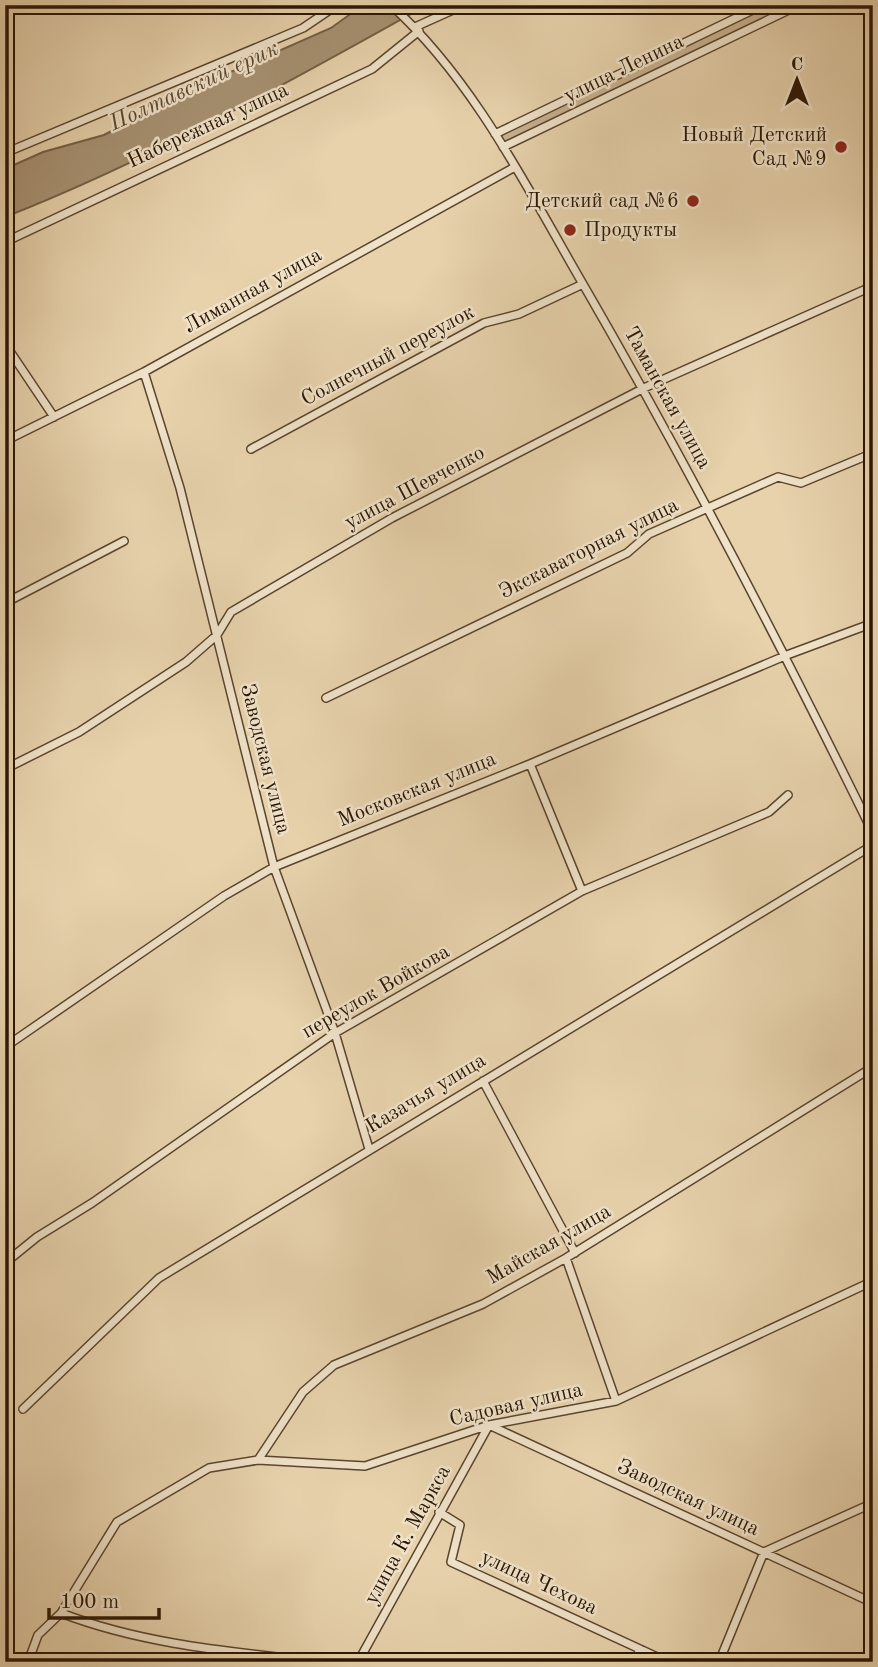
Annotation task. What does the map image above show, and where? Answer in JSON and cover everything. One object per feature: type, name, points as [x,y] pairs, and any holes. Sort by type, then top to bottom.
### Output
[{"type":"street","points":[[5,153],[303,28],[337,5]]},
{"type":"street","name":"Таманская улица","points":[[391,5],[417,29],[449,66],[495,134],[644,388],[787,655],[873,833]]},
{"type":"street","name":"Набережная улица","points":[[5,242],[372,69],[417,29],[464,5]]},
{"type":"street","name":"улица Ленина","points":[[495,134],[763,5]]},
{"type":"street","name":"улица Ленина","points":[[503,147],[799,5]]},
{"type":"street","name":"Лиманная улица","points":[[5,441],[144,372],[515,167]]},
{"type":"street","name":"Солнечный переулок","points":[[251,449],[484,323],[519,314],[583,284]]},
{"type":"street","name":"улица Шевченко","points":[[5,769],[79,732],[186,662],[217,635],[231,612],[392,517],[644,388],[873,286]]},
{"type":"street","points":[[5,344],[54,417]]},
{"type":"street","name":"Заводская улица","points":[[144,372],[180,488],[274,867],[335,1034],[369,1149]]},
{"type":"street","name":"Экскаваторная улица","points":[[326,698],[627,553],[649,534],[778,477],[801,483],[873,453]]},
{"type":"street","points":[[5,603],[124,541]]},
{"type":"street","name":"Московская улица","points":[[5,1047],[224,896],[274,867],[530,764],[787,655],[873,623]]},
{"type":"street","points":[[530,764],[582,891]]},
{"type":"street","name":"переулок Войкова","points":[[5,1263],[37,1237],[92,1203],[335,1034],[582,891],[769,812],[788,794]]},
{"type":"street","name":"Казачья улица","points":[[23,1409],[159,1278],[873,845]]},
{"type":"street","name":"Майская улица","points":[[258,1460],[303,1392],[334,1365],[483,1304],[575,1253],[873,1067]]},
{"type":"street","points":[[482,1081],[575,1253]]},
{"type":"street","points":[[566,1258],[616,1401]]},
{"type":"street","name":"Садовая улица","points":[[61,1613],[117,1521],[209,1468],[258,1460],[365,1466],[489,1425],[616,1401],[873,1281]]},
{"type":"street","name":"Заводская улица","points":[[489,1425],[873,1603]]},
{"type":"street","name":"улица К. Маркса","points":[[358,1662],[489,1425]]},
{"type":"street","points":[[719,1662],[764,1552],[873,1503]]},
{"type":"street","name":"улица Чехова","points":[[439,1512],[460,1525],[451,1562],[668,1662]]},
{"type":"street","points":[[28,1662],[38,1634],[61,1613],[107,1631],[321,1662]]},
{"type":"street","points":[[634,1662],[640,1649]]},
{"type":"shaded area","points":[[363,5],[427,5],[272,91],[167,145],[5,217],[5,169],[43,152],[104,135],[183,93],[331,28]]},
{"type":"shaded area","points":[[766,5],[803,5],[504,145],[497,135]]},
{"type":"waterway","points":[[5,1313],[8,1326],[5,1362]]},
{"type":"place","name":"Новый Детский Сад №9","points":[[841,147]]},
{"type":"place","name":"Детский сад №6","points":[[693,201]]},
{"type":"place","name":"Продукты","points":[[570,230]]},
{"type":"water label","name":"Полтавский ерик","points":[[194,86]]}]
